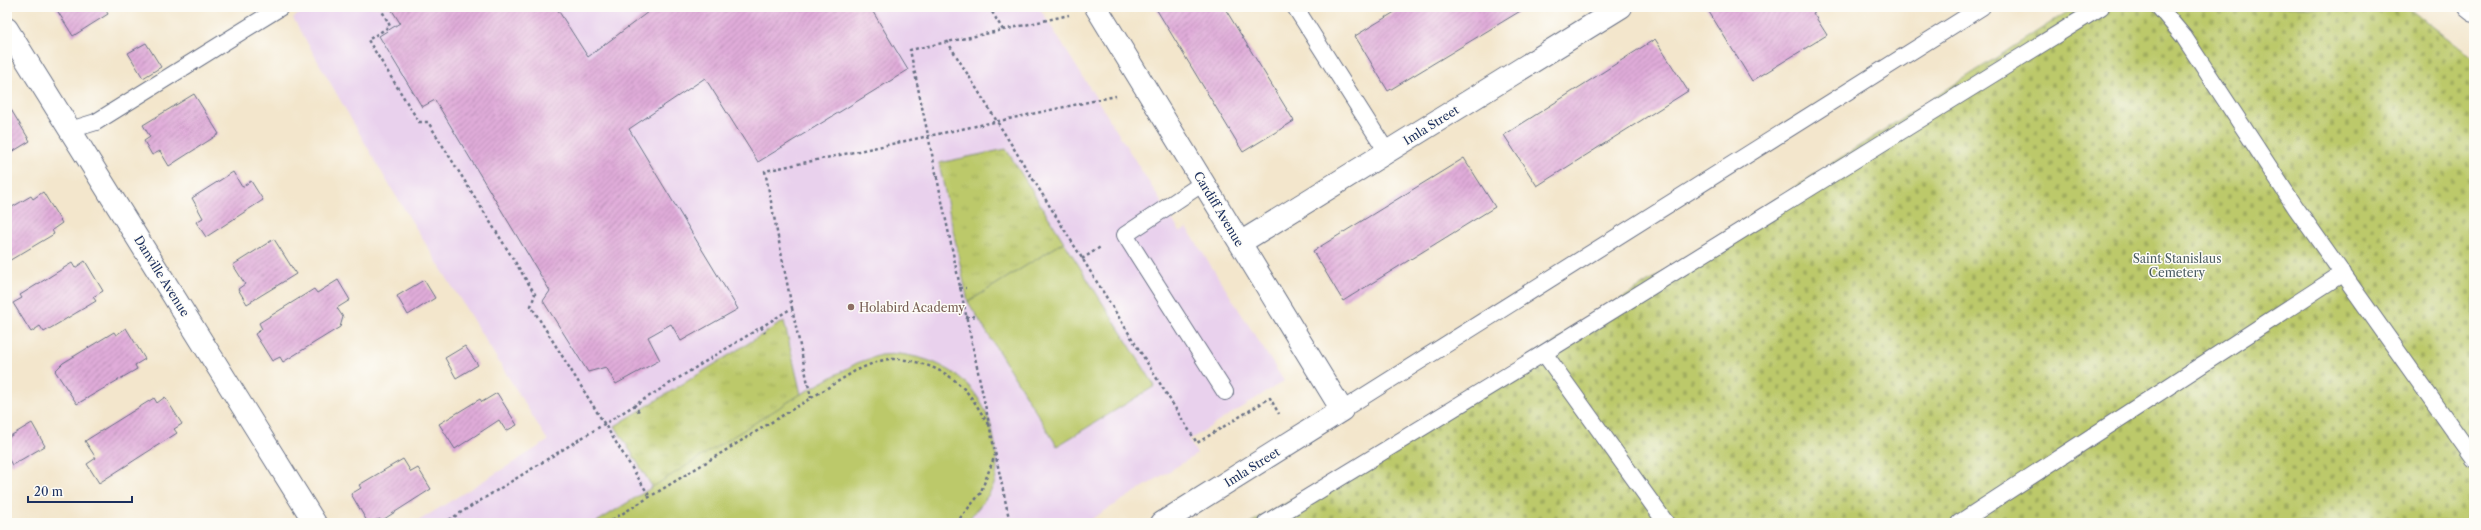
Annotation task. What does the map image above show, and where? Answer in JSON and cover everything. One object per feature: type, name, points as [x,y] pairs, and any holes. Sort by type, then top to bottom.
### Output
[{"type":"street","name":"Cardiff Avenue","points":[[1096,7],[1342,410]]},
{"type":"street","name":"Imla Street","points":[[1240,243],[1622,7]]},
{"type":"street","points":[[2469,7],[2474,11]]},
{"type":"street","name":"Danville Avenue","points":[[7,29],[315,523]]},
{"type":"street","name":"Imla Street","points":[[1162,523],[1342,410]]},
{"type":"lane","points":[[70,130],[96,122],[281,7]]},
{"type":"lane","points":[[1295,7],[1387,152]]},
{"type":"lane","points":[[1342,410],[1982,7]]},
{"type":"lane","points":[[1266,523],[1544,353],[2102,7]]},
{"type":"lane","points":[[2159,7],[2184,37],[2296,208],[2474,459]]},
{"type":"lane","points":[[1204,183],[1126,235],[1225,392]]},
{"type":"lane","points":[[1959,523],[2343,273]]},
{"type":"lane","points":[[1544,353],[1666,523]]},
{"type":"path","points":[[380,7],[390,26],[368,40],[418,122],[428,122],[531,287],[535,294],[532,306],[650,497]]},
{"type":"path","points":[[989,7],[1003,30]]},
{"type":"path","points":[[1010,523],[959,288],[910,50],[1073,14]]},
{"type":"path","points":[[947,41],[1197,444],[1270,398],[1279,414]]},
{"type":"path","points":[[811,398],[765,171],[1122,94]]},
{"type":"path","points":[[936,177],[941,176]]},
{"type":"path","points":[[959,288],[966,288]]},
{"type":"path","points":[[444,523],[634,404],[792,308]]},
{"type":"path","points":[[966,317],[976,316]]},
{"type":"path","points":[[761,327],[765,333]]},
{"type":"path","points":[[607,523],[855,371],[890,359],[924,364],[961,385],[989,426]]},
{"type":"path","points":[[634,404],[639,412]]},
{"type":"path","points":[[956,523],[980,494],[995,455]]},
{"type":"shaded area","name":"Holabird Academy","points":[[310,7],[1039,7],[1180,232],[1187,228],[1284,381],[1189,440],[1197,454],[1085,523],[415,523],[548,441],[388,183],[293,18]]},
{"type":"green space","name":"Saint Stanislaus Cemetery","points":[[2075,7],[2408,7],[2474,59],[2474,523],[1250,523],[1404,439]]},
{"type":"green space","points":[[1006,149],[1064,242],[968,302],[939,163]]},
{"type":"green space","points":[[1064,242],[1155,386],[1057,446],[968,302]]},
{"type":"green space","points":[[784,321],[801,394],[653,488],[615,426]]},
{"type":"green space","points":[[900,354],[936,363],[951,371],[975,394],[984,409],[991,426],[997,461],[995,482],[980,506],[965,523],[595,523],[801,394],[857,363],[880,355]]},
{"type":"building","points":[[55,7],[104,7],[108,14],[73,36]]},
{"type":"building","points":[[390,7],[556,7],[588,57],[652,9],[651,7],[870,7],[908,70],[758,162],[705,78],[629,129],[738,309],[681,341],[671,324],[648,337],[660,360],[616,384],[606,367],[588,372],[543,301],[550,291],[435,100],[422,107],[379,36],[400,23]]},
{"type":"building","points":[[1155,7],[1224,7],[1294,121],[1243,152]]},
{"type":"building","points":[[1403,7],[1527,7],[1388,91],[1355,36]]},
{"type":"building","points":[[1706,7],[1823,7],[1813,13],[1827,35],[1752,81]]},
{"type":"building","points":[[1655,39],[1688,91],[1537,186],[1504,135]]},
{"type":"building","points":[[146,43],[161,67],[143,78],[128,53]]},
{"type":"building","points":[[194,94],[219,134],[169,166],[160,151],[152,155],[144,141],[150,137],[143,125]]},
{"type":"building","points":[[7,103],[30,141],[12,152],[7,143]]},
{"type":"building","points":[[1464,158],[1495,207],[1343,301],[1313,251]]},
{"type":"building","points":[[233,172],[242,187],[251,181],[263,200],[206,237],[196,222],[203,218],[192,198]]},
{"type":"building","points":[[43,192],[62,223],[52,230],[54,234],[7,262],[7,210],[31,196],[33,199]]},
{"type":"building","points":[[274,239],[296,274],[247,304],[238,289],[245,284],[233,265]]},
{"type":"building","points":[[85,261],[103,291],[93,297],[96,301],[44,332],[40,326],[31,332],[13,303],[22,298],[20,295],[72,263],[75,268]]},
{"type":"building","points":[[338,280],[350,300],[337,308],[343,317],[340,327],[283,362],[280,357],[272,361],[255,334],[262,329],[259,323],[314,289],[317,293]]},
{"type":"building","points":[[424,280],[435,298],[408,315],[397,296]]},
{"type":"building","points":[[126,328],[145,359],[135,365],[137,369],[77,404],[55,371],[63,363],[114,332],[116,335]]},
{"type":"building","points":[[465,346],[478,365],[456,378],[445,358]]},
{"type":"building","points":[[497,393],[517,425],[506,431],[499,420],[455,449],[439,424],[480,399],[482,402]]},
{"type":"building","points":[[165,397],[182,424],[174,429],[177,433],[99,483],[87,464],[96,458],[85,441],[154,398],[157,403]]},
{"type":"building","points":[[32,423],[45,446],[12,465],[7,456],[7,438]]},
{"type":"building","points":[[403,459],[411,472],[418,468],[431,489],[381,521],[380,519],[368,523],[351,494],[361,488],[359,485]]},
{"type":"place","name":"Holabird Academy","points":[[851,307]]}]
